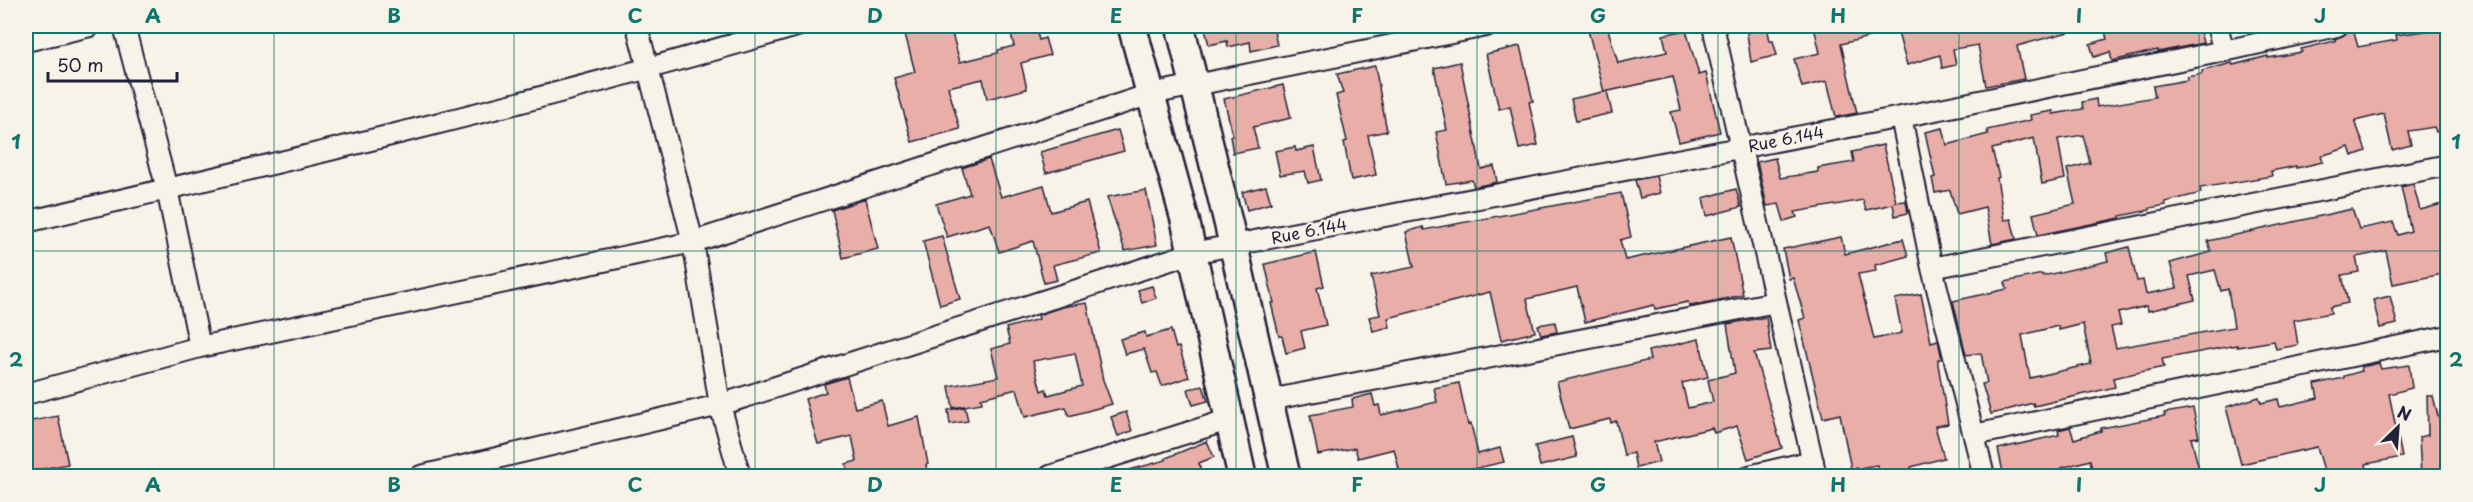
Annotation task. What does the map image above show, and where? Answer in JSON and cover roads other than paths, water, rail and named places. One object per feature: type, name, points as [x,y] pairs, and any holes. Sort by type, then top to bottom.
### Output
[{"type":"main road","points":[[1132,26],[1185,220],[1242,477]]},
{"type":"main road","points":[[1180,26],[1234,246],[1286,477]]},
{"type":"street","points":[[26,41],[90,26]]},
{"type":"street","points":[[124,26],[167,189],[200,348]]},
{"type":"street","points":[[637,26],[693,242],[720,405],[740,477]]},
{"type":"street","points":[[26,222],[649,69],[797,26]]},
{"type":"street","points":[[26,394],[200,348],[693,242],[1151,94],[1486,26]]},
{"type":"street","points":[[1713,26],[1743,147],[1814,469],[1749,477]]},
{"type":"street","points":[[2217,26],[2224,51]]},
{"type":"street","name":"Rue 6.144","points":[[421,477],[720,405],[1192,253],[1901,117],[2337,26]]},
{"type":"street","points":[[1901,117],[1932,268],[1984,477]]},
{"type":"street","points":[[1932,268],[2448,165]]},
{"type":"street","points":[[1269,400],[1776,302]]},
{"type":"street","points":[[1974,435],[2448,336]]},
{"type":"street","points":[[1050,477],[1228,420]]}]
